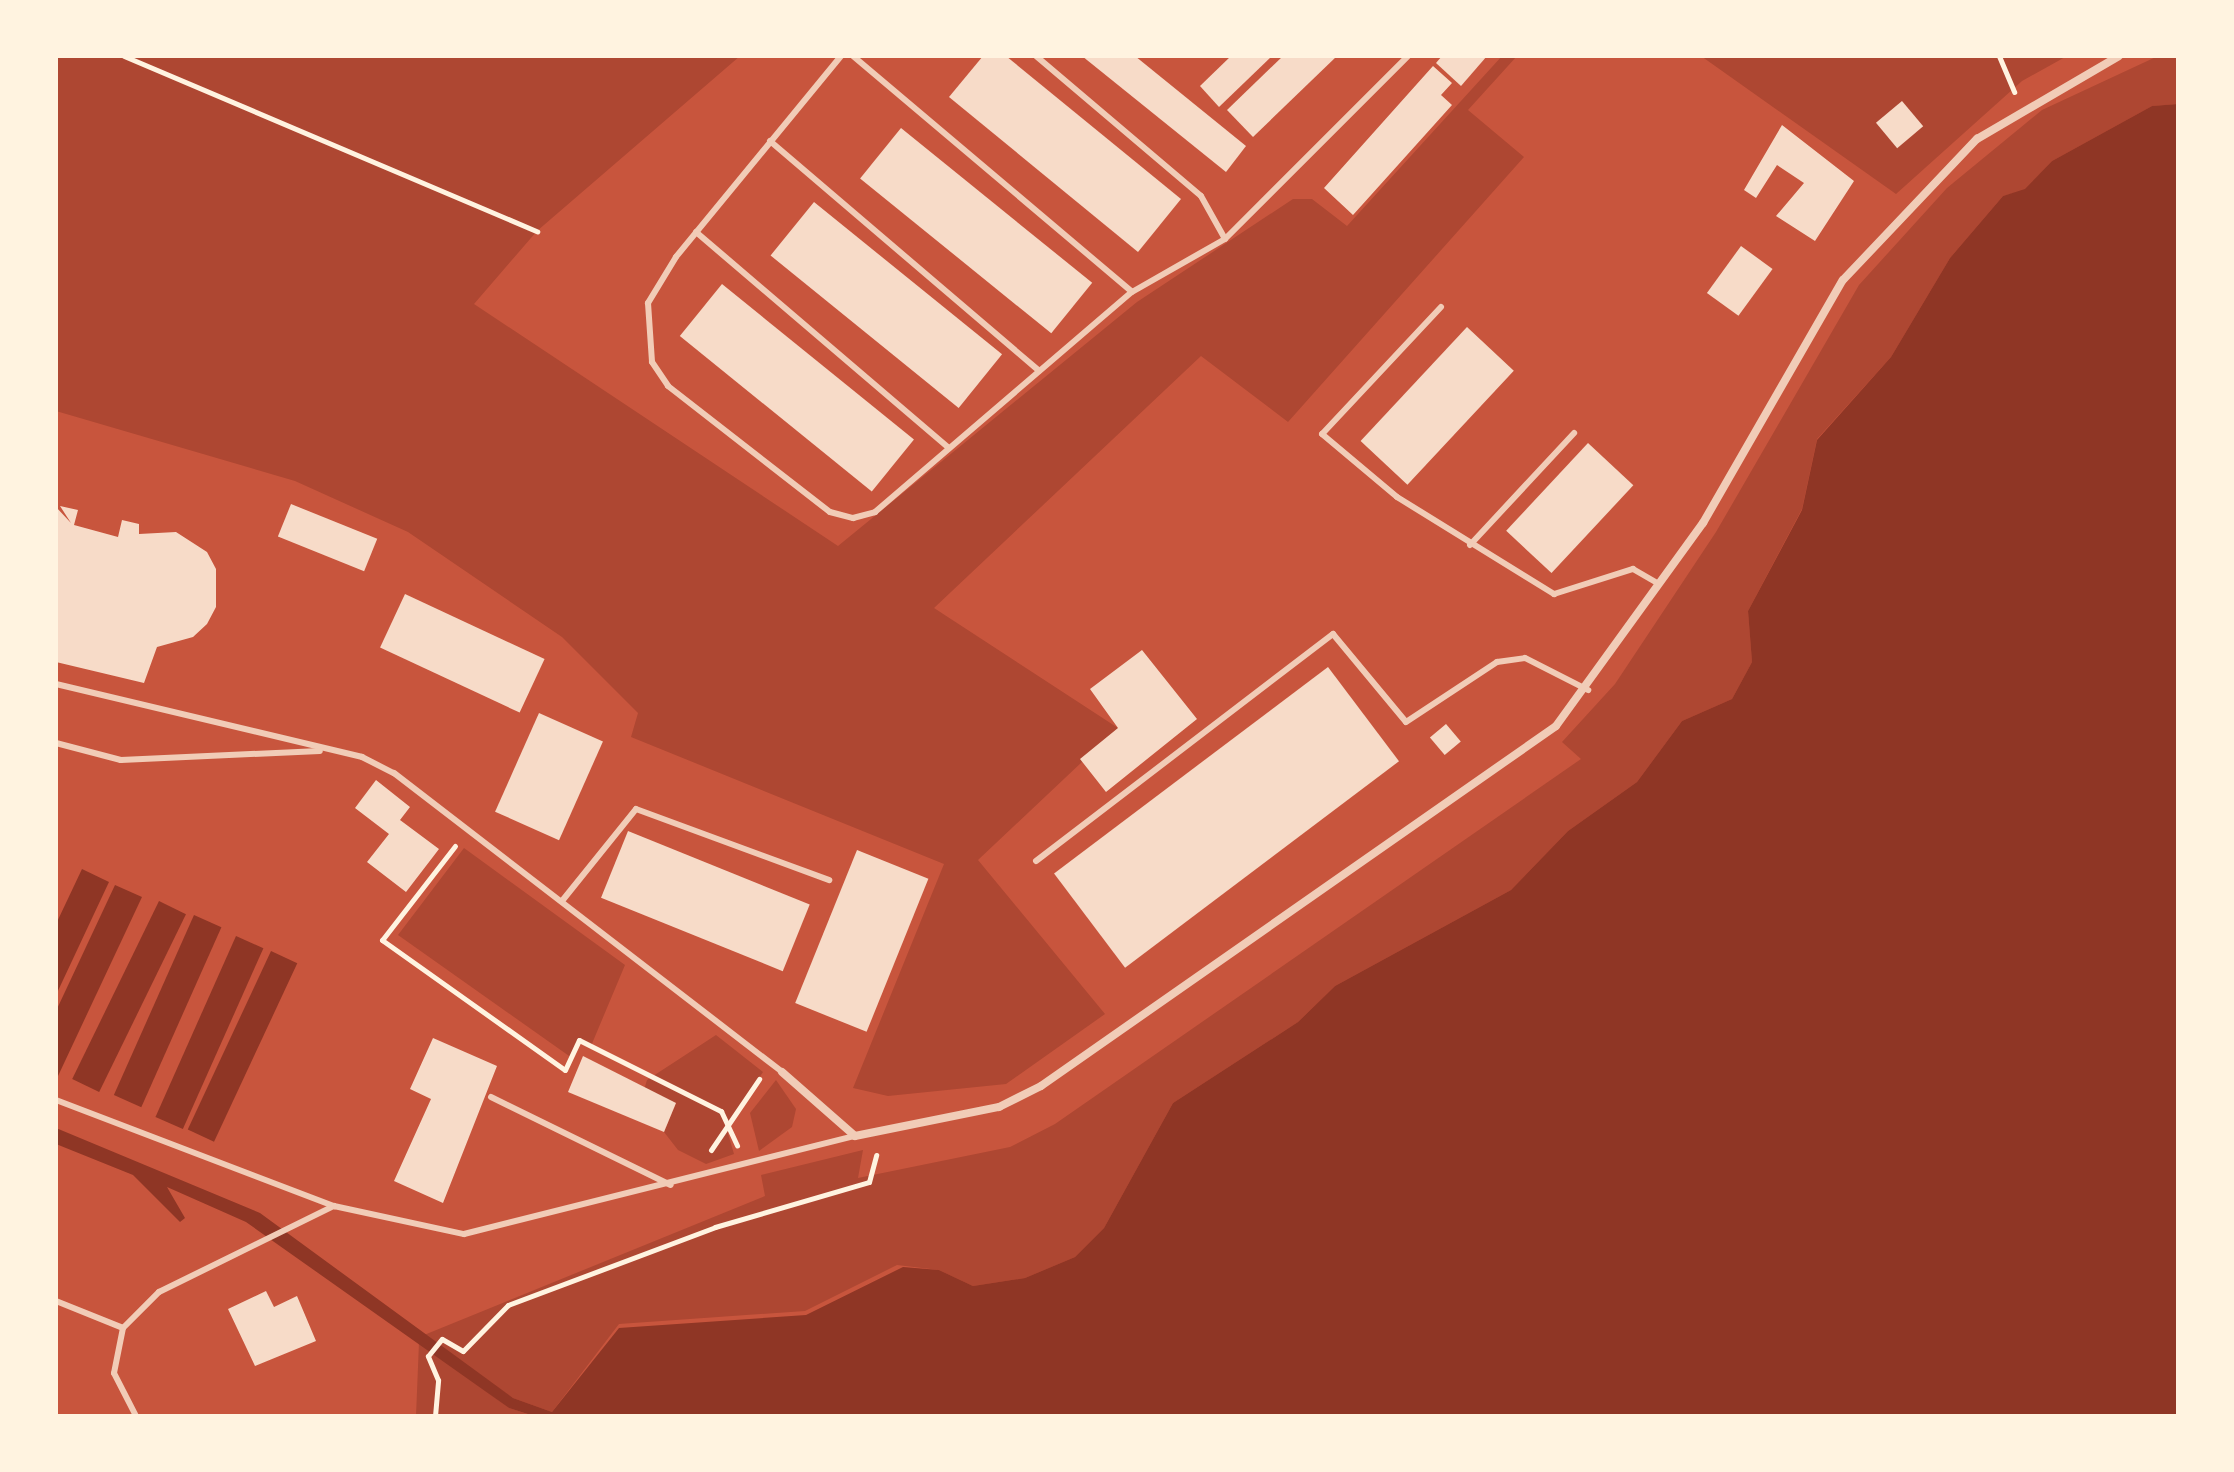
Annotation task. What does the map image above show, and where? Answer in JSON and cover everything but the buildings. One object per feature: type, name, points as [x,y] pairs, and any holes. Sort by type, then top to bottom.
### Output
[{"type":"street","points":[[782,1072],[855,1136],[999,1107],[1041,1086],[1556,726],[1588,690],[1703,523],[1843,280],[1937,177],[2021,107],[2119,56]]},
{"type":"lane","points":[[841,56],[696,232],[648,303],[652,362],[668,386],[830,512],[853,518],[875,512],[1132,292],[1225,239],[1408,56]]},
{"type":"lane","points":[[853,56],[1132,292]]},
{"type":"lane","points":[[1036,56],[1201,196],[1225,239]]},
{"type":"lane","points":[[770,141],[1039,371]]},
{"type":"lane","points":[[696,232],[948,447]]},
{"type":"lane","points":[[1441,307],[1322,434],[1470,545],[1554,594],[1633,569],[1659,584]]},
{"type":"lane","points":[[1470,545],[1574,433]]},
{"type":"lane","points":[[1036,861],[1333,634],[1406,722],[1497,662],[1525,658],[1588,690]]},
{"type":"lane","points":[[56,684],[327,751],[394,773],[782,1072]]},
{"type":"lane","points":[[56,743],[121,760],[327,751]]},
{"type":"lane","points":[[562,901],[636,809],[829,880]]},
{"type":"lane","points":[[491,1097],[671,1185]]},
{"type":"lane","points":[[56,1100],[334,1206],[464,1234],[694,1177],[743,1168],[855,1136]]},
{"type":"lane","points":[[136,1416],[114,1373],[123,1328],[159,1292],[314,1221],[334,1206]]},
{"type":"lane","points":[[56,1301],[123,1328]]},
{"type":"path","points":[[124,56],[537,231]]},
{"type":"path","points":[[1999,56],[2021,107]]},
{"type":"path","points":[[468,830],[382,940],[565,1070],[579,1040],[731,1120],[743,1168]]},
{"type":"path","points":[[694,1177],[771,1062]]},
{"type":"path","points":[[435,1416],[438,1380],[428,1356],[442,1339],[463,1351],[508,1305],[715,1227],[869,1182],[882,1130]]},
{"type":"shaded area","points":[[56,56],[740,56],[537,231],[474,304],[838,546],[1137,302],[1293,199],[1312,199],[1347,226],[1502,56],[1517,56],[1468,110],[1524,157],[1288,422],[1201,356],[934,608],[1118,728],[978,860],[1105,1014],[1006,1084],[888,1096],[853,1088],[944,864],[631,737],[638,713],[562,637],[408,532],[295,481],[56,411]]},
{"type":"shaded area","points":[[1701,56],[2067,56],[2022,81],[1896,194]]},
{"type":"shaded area","points":[[2158,56],[2178,56],[2178,104],[2152,106],[2052,161],[2025,190],[2003,196],[1950,258],[1891,357],[1817,439],[1802,509],[1748,611],[1752,662],[1732,699],[1682,721],[1637,782],[1568,831],[1511,890],[1335,986],[1298,1022],[1173,1103],[1104,1228],[1075,1257],[1025,1278],[973,1286],[939,1270],[897,1265],[805,1311],[619,1324],[552,1412],[513,1398],[424,1335],[765,1196],[761,1175],[863,1150],[858,1178],[1010,1147],[1055,1124],[1581,759],[1562,742],[1615,684],[1716,532],[1859,285],[1947,188],[2042,110]]},
{"type":"shaded area","points":[[2178,104],[2178,1416],[534,1416],[509,1408],[246,1222],[167,1187],[185,1218],[180,1222],[133,1175],[56,1144],[56,1128],[260,1213],[513,1398],[552,1412],[619,1328],[806,1315],[903,1267],[939,1270],[973,1286],[1025,1278],[1075,1257],[1104,1228],[1173,1103],[1298,1022],[1335,986],[1511,890],[1568,831],[1637,782],[1682,721],[1732,699],[1752,662],[1748,611],[1802,510],[1817,440],[1891,357],[1950,258],[2003,196],[2025,189],[2052,161],[2152,106]]},
{"type":"shaded area","points":[[464,848],[625,965],[591,1046],[579,1041],[572,1058],[398,935]]},
{"type":"shaded area","points":[[82,869],[109,882],[56,995],[56,924]]},
{"type":"shaded area","points":[[115,885],[142,897],[58,1076],[56,1011]]},
{"type":"shaded area","points":[[159,901],[186,914],[99,1092],[72,1079]]},
{"type":"shaded area","points":[[194,915],[221,927],[141,1107],[114,1095]]},
{"type":"shaded area","points":[[236,936],[263,948],[183,1129],[155,1117]]},
{"type":"shaded area","points":[[271,951],[297,963],[214,1142],[188,1130]]},
{"type":"shaded area","points":[[716,1035],[763,1072],[726,1127],[734,1154],[706,1164],[678,1150],[664,1132],[676,1103],[644,1090],[647,1080]]},
{"type":"shaded area","points":[[776,1080],[796,1109],[792,1127],[759,1151],[750,1113]]},
{"type":"shaded area","points":[[419,1342],[509,1408],[534,1416],[416,1416]]}]
